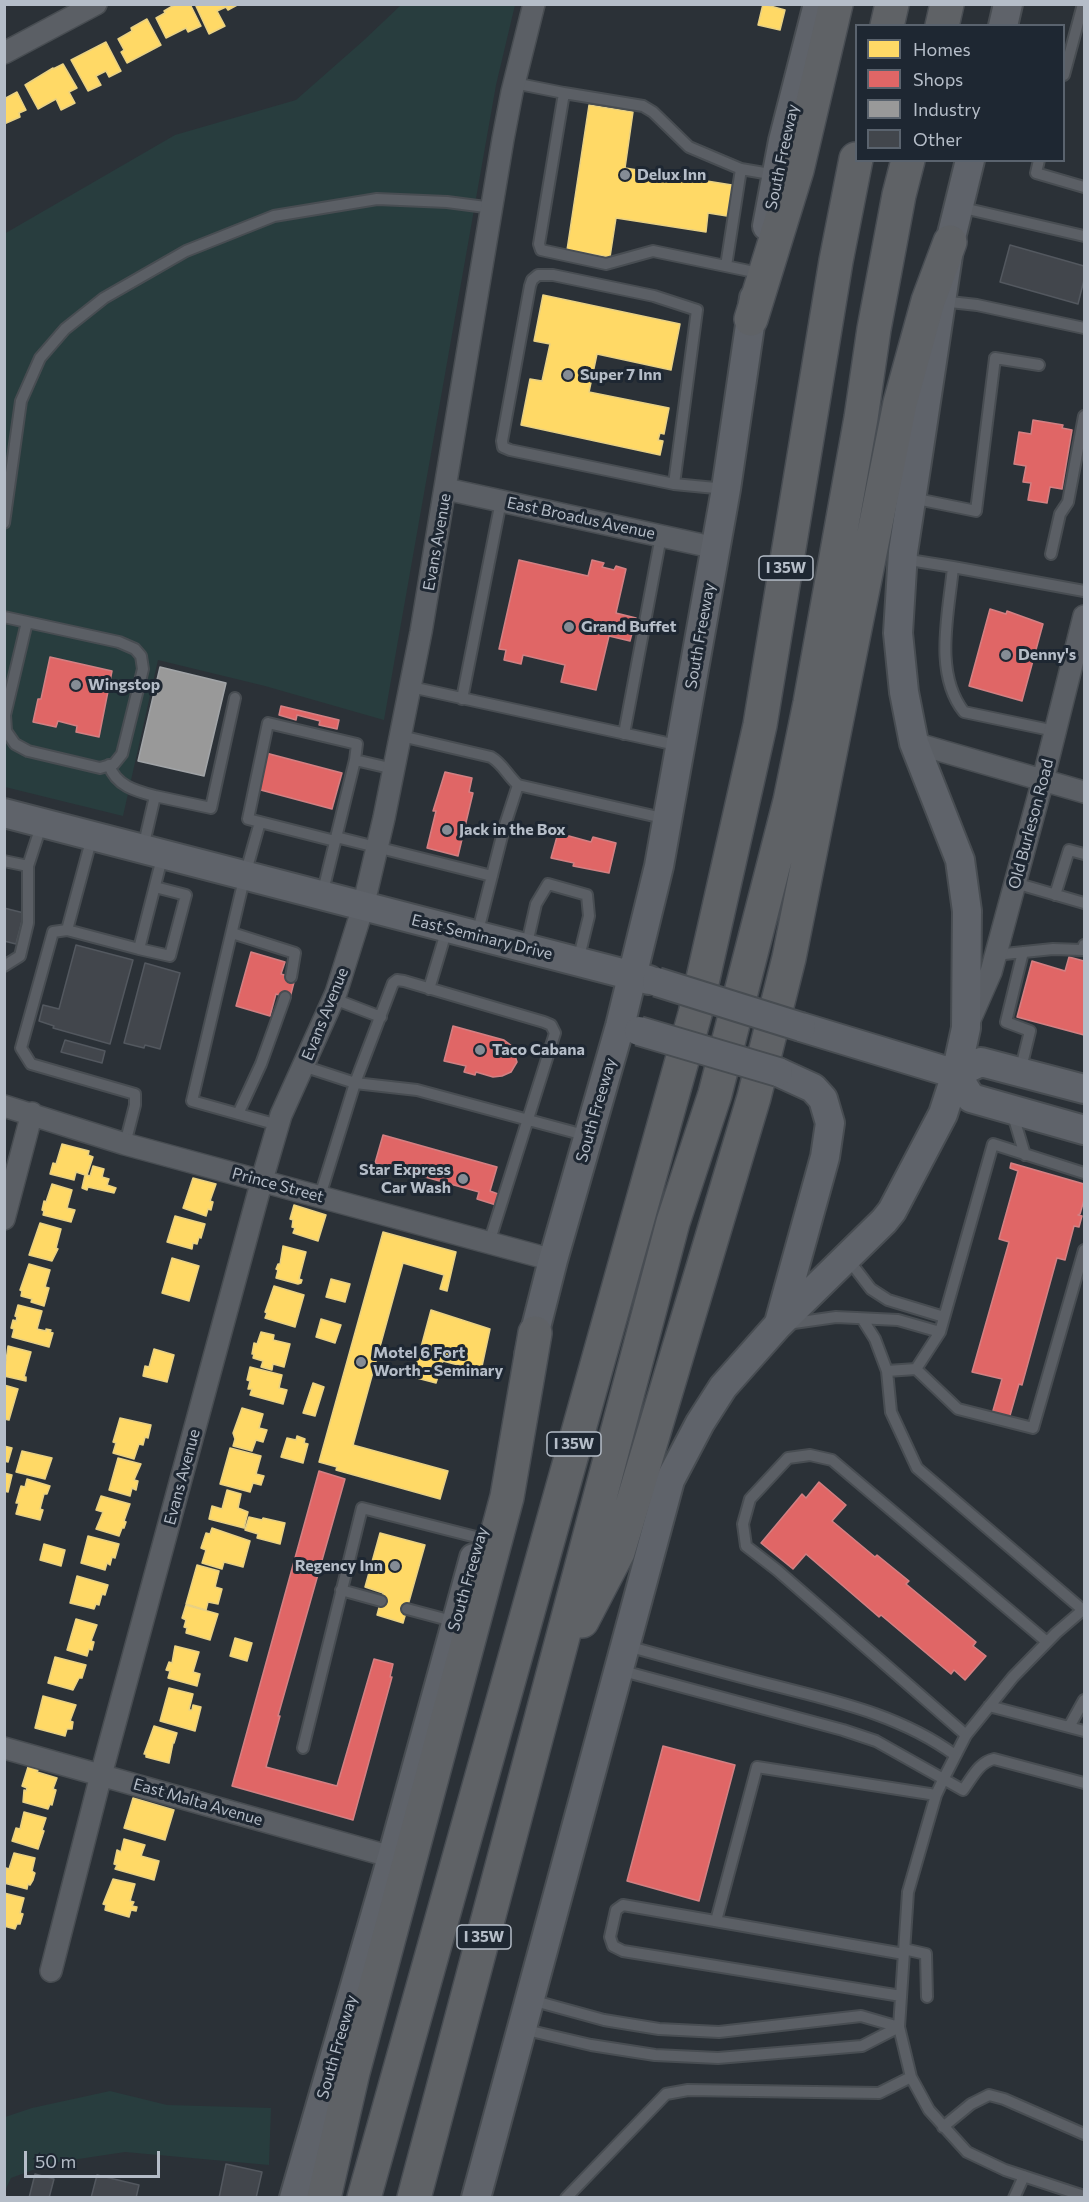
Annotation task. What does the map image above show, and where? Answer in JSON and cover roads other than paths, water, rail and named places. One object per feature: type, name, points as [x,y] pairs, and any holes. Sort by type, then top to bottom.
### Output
[{"type":"highway","points":[[751,319],[797,170],[836,4]]},
{"type":"highway","points":[[887,24],[892,4]]},
{"type":"highway","points":[[942,24],[947,4]]},
{"type":"highway","name":"I 35W","points":[[364,2198],[698,1004],[760,725],[836,261],[855,162]]},
{"type":"highway","name":"I 35W","points":[[414,2198],[673,1222],[716,1094],[790,801],[813,692],[876,319],[899,195],[907,162]]},
{"type":"highway","points":[[553,1676],[618,1552],[754,1097],[789,958],[900,404],[928,301],[950,242]]},
{"type":"highway","points":[[324,2198],[353,2072],[507,1497],[534,1333]]},
{"type":"main road","name":"South Freeway","points":[[294,2198],[392,1857],[588,1137],[630,1029],[645,979],[658,866],[716,548],[759,273],[783,141],[818,4]]},
{"type":"main road","points":[[1003,24],[1008,4]]},
{"type":"main road","points":[[476,2198],[670,1480],[700,1423],[723,1387],[778,1325],[892,1211],[943,1114],[956,1074],[966,1028],[968,911],[960,860],[914,742],[904,692],[898,633],[903,559],[911,498],[950,242],[969,162]]},
{"type":"main road","name":"East Seminary Drive","points":[[4,813],[645,979],[956,1074]]},
{"type":"main road","points":[[630,1029],[778,1072],[813,1088],[823,1099],[830,1123],[825,1157],[778,1325]]},
{"type":"main road","points":[[956,1074],[981,1062],[1084,1089]]},
{"type":"main road","points":[[956,1074],[971,1098],[1084,1130]]},
{"type":"street","points":[[4,53],[96,4]]},
{"type":"street","name":"Evans Avenue","points":[[51,1971],[101,1775],[278,1125],[334,999],[363,907],[378,847],[411,687],[446,489],[503,139],[514,83],[534,4]]},
{"type":"street","name":"East Broadus Avenue","points":[[446,489],[716,548]]},
{"type":"street","name":"Old Burleson Road","points":[[966,1028],[991,972],[1084,616]]},
{"type":"street","points":[[914,742],[1084,792]]},
{"type":"street","name":"Prince Street","points":[[4,1106],[125,1144],[553,1260]]},
{"type":"street","points":[[4,1219],[32,1113]]},
{"type":"street","name":"East Malta Avenue","points":[[4,1748],[392,1857]]},
{"type":"lane","points":[[1065,71],[1083,4]]},
{"type":"lane","points":[[514,83],[643,106],[653,112],[689,147],[741,169],[777,175]]},
{"type":"lane","points":[[564,93],[539,244],[541,250],[606,264],[653,251],[759,273]]},
{"type":"lane","points":[[1039,162],[1036,173],[1084,187]]},
{"type":"lane","points":[[726,266],[741,169]]},
{"type":"lane","points":[[4,523],[21,401],[39,358],[65,329],[104,298],[186,251],[274,216],[377,199],[447,202],[493,208]]},
{"type":"lane","points":[[958,207],[1084,236]]},
{"type":"lane","points":[[674,484],[697,310],[654,296],[553,275],[538,275],[532,280],[530,286],[502,441],[503,447],[674,484],[726,489]]},
{"type":"lane","points":[[941,301],[978,305],[1084,328]]},
{"type":"lane","points":[[911,498],[976,511],[995,358],[1039,365]]},
{"type":"lane","points":[[1051,554],[1060,514],[1068,502],[1084,416]]},
{"type":"lane","points":[[462,699],[501,501]]},
{"type":"lane","points":[[624,734],[661,536]]},
{"type":"lane","points":[[903,559],[1084,591]]},
{"type":"lane","points":[[953,567],[945,657],[955,700],[964,712],[1055,731]]},
{"type":"lane","points":[[4,618],[27,622],[119,642],[135,649],[141,656],[142,669],[122,754],[114,764],[100,768],[28,751],[15,744],[6,732],[5,715],[27,622]]},
{"type":"lane","points":[[411,687],[681,746]]},
{"type":"lane","points":[[109,765],[112,774],[133,790],[211,808],[235,698]]},
{"type":"lane","points":[[321,896],[335,839],[355,760],[357,744],[268,723],[248,819],[335,839],[378,847],[492,876]]},
{"type":"lane","points":[[401,736],[491,757],[501,762],[505,771],[518,785],[667,819]]},
{"type":"lane","points":[[355,760],[394,770]]},
{"type":"lane","points":[[477,935],[504,828],[518,785]]},
{"type":"lane","points":[[139,949],[155,887],[153,851],[155,796]]},
{"type":"lane","points":[[4,966],[20,956],[28,923],[28,866],[42,822]]},
{"type":"lane","points":[[260,822],[245,875],[192,1101],[278,1125]]},
{"type":"lane","points":[[67,930],[92,836]]},
{"type":"lane","points":[[1055,895],[1068,850],[1084,854]]},
{"type":"lane","points":[[4,861],[28,866]]},
{"type":"lane","points":[[1015,883],[1084,903]]},
{"type":"lane","points":[[526,948],[536,904],[548,884],[587,895],[589,916],[578,961]]},
{"type":"lane","points":[[125,1144],[135,1105],[135,1094],[31,1064],[21,1048],[52,932],[67,930],[170,956],[186,895],[155,887]]},
{"type":"lane","points":[[429,989],[447,928]]},
{"type":"lane","points":[[231,933],[295,953],[291,977]]},
{"type":"lane","points":[[995,955],[1053,949],[1084,949]]},
{"type":"lane","points":[[1019,1072],[1030,1031],[1006,1022],[1023,952]]},
{"type":"lane","points":[[320,1196],[355,1083],[393,984],[397,980],[551,1024],[555,1033],[489,1243]]},
{"type":"lane","points":[[238,1114],[261,1064],[285,997]]},
{"type":"lane","points":[[334,999],[381,1017]]},
{"type":"lane","points":[[303,1066],[355,1083],[417,1090],[588,1137]]},
{"type":"lane","points":[[1012,1110],[1025,1155]]},
{"type":"lane","points":[[916,1369],[940,1332],[993,1144],[1084,1173]]},
{"type":"lane","points":[[887,1371],[916,1369],[958,1409],[1034,1428],[1084,1250]]},
{"type":"lane","points":[[846,1258],[872,1289],[888,1300],[944,1317]]},
{"type":"lane","points":[[778,1325],[836,1317],[898,1320],[940,1332]]},
{"type":"lane","points":[[863,1320],[875,1339],[887,1371],[891,1412],[917,1468],[1084,1610],[1047,1642],[989,1706],[966,1735],[936,1795],[908,1892],[899,2027],[911,2077],[929,2110],[967,2152],[1066,2194],[1084,2196]]},
{"type":"lane","points":[[966,1735],[777,1570],[746,1546],[743,1524],[750,1499],[788,1458],[810,1455],[832,1460],[1047,1642]]},
{"type":"lane","points":[[303,1748],[362,1508],[480,1538]]},
{"type":"lane","points":[[341,1590],[381,1601]]},
{"type":"lane","points":[[407,1609],[456,1622]]},
{"type":"lane","points":[[622,1658],[852,1705],[891,1719],[933,1739],[955,1755]]},
{"type":"lane","points":[[622,1658],[876,1742],[963,1790],[979,1768],[987,1760],[994,1759],[1084,1783]]},
{"type":"lane","points":[[1069,1727],[1084,1700]]},
{"type":"lane","points":[[989,1706],[1084,1731]]},
{"type":"lane","points":[[716,1921],[757,1767],[936,1795]]},
{"type":"lane","points":[[901,1996],[623,1951],[613,1946],[610,1938],[616,1910],[623,1905],[926,1954],[927,1997]]},
{"type":"lane","points":[[529,2000],[604,2020],[659,2029],[719,2032],[861,2016],[899,2027]]},
{"type":"lane","points":[[522,2029],[591,2045],[655,2055],[718,2058],[862,2046],[899,2027]]},
{"type":"lane","points":[[566,2198],[666,2094],[688,2090],[879,2093],[911,2077]]},
{"type":"lane","points":[[943,2127],[971,2104],[989,2095],[1004,2099],[1084,2134]]},
{"type":"lane","points":[[1014,2198],[1024,2176]]},
{"type":"place","name":"Delux Inn","points":[[625,175]]},
{"type":"place","name":"Super 7 Inn","points":[[568,375]]},
{"type":"place","name":"Grand Buffet","points":[[569,627]]},
{"type":"place","name":"Denny's","points":[[1006,655]]},
{"type":"place","name":"Wingstop","points":[[76,685]]},
{"type":"place","name":"Jack in the Box","points":[[447,830]]},
{"type":"place","name":"Taco Cabana","points":[[480,1050]]},
{"type":"place","name":"Star Express Car Wash","points":[[463,1179]]},
{"type":"place","name":"Motel 6 Fort Worth - Seminary","points":[[361,1362]]},
{"type":"place","name":"Regency Inn","points":[[395,1566]]}]
